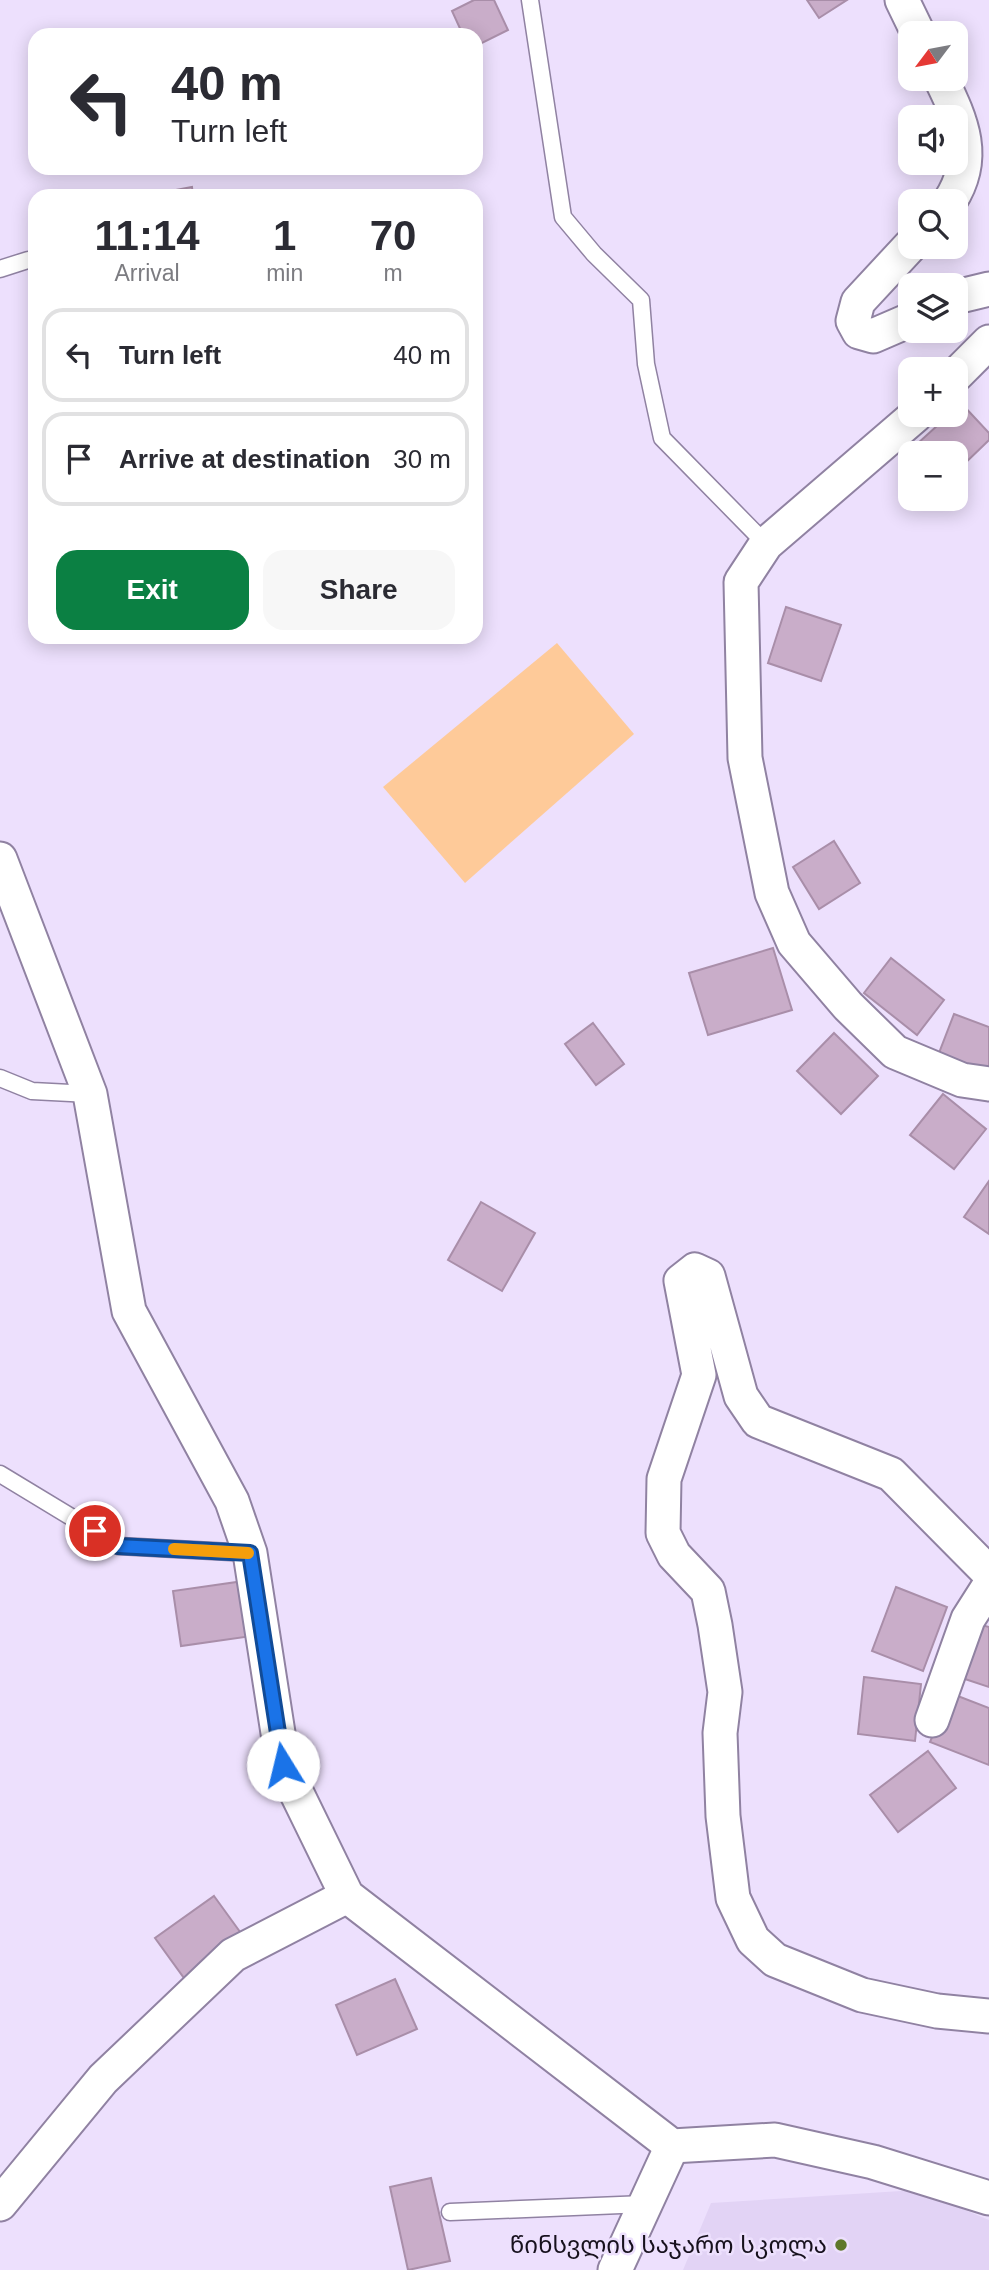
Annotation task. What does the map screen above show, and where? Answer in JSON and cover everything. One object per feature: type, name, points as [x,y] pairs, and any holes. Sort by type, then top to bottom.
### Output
[{"type":"street","points":[[902,0],[912,21]]},
{"type":"street","points":[[947,91],[958,114],[966,153],[963,180],[957,189]]},
{"type":"street","points":[[898,259],[858,302],[853,321],[859,332],[873,336],[898,325]]},
{"type":"street","points":[[968,294],[989,289]]},
{"type":"street","points":[[968,363],[989,342]]},
{"type":"street","points":[[902,427],[766,544],[741,582],[745,758],[772,893],[794,943],[848,1006],[895,1052],[962,1080],[989,1084]]},
{"type":"street","points":[[0,859],[90,1094],[129,1311],[232,1501],[250,1553],[283,1765],[346,1896],[671,2146],[775,2140],[873,2162],[989,2197]]},
{"type":"street","points":[[989,1573],[891,1474],[758,1421],[741,1396],[708,1276],[695,1270],[681,1281],[699,1375],[664,1479],[663,1533],[674,1555],[708,1591],[715,1625],[725,1692],[720,1733],[723,1816],[733,1898],[753,1940],[775,1961],[862,1995],[937,2011],[989,2017]]},
{"type":"street","points":[[932,1720],[968,1619],[989,1586]]},
{"type":"street","points":[[0,2204],[103,2079],[233,1955],[346,1896]]},
{"type":"street","points":[[615,2270],[671,2146]]},
{"type":"lane","points":[[530,0],[563,217],[594,254],[641,300],[646,364],[662,438],[766,544]]},
{"type":"lane","points":[[0,270],[28,260]]},
{"type":"lane","points":[[0,1078],[32,1091],[90,1094]]},
{"type":"lane","points":[[0,1474],[118,1546],[250,1553]]},
{"type":"lane","points":[[450,2212],[645,2204]]},
{"type":"shaded area","points":[[557,643],[634,734],[465,883],[383,787]]},
{"type":"shaded area","name":"წინსვლის საჯარო სკოლა","points":[[917,2190],[989,2220],[989,2270],[683,2270],[711,2203]]},
{"type":"building","points":[[474,0],[494,0],[508,30],[483,42],[483,28],[460,28],[452,11]]},
{"type":"building","points":[[807,0],[847,0],[819,18]]},
{"type":"building","points":[[968,410],[989,433],[989,440],[968,460],[968,441],[920,441],[936,427],[968,427]]},
{"type":"building","points":[[786,607],[841,625],[821,681],[768,663]]},
{"type":"building","points":[[834,841],[860,883],[819,909],[793,867]]},
{"type":"building","points":[[773,948],[792,1010],[708,1035],[689,973]]},
{"type":"building","points":[[891,958],[944,1000],[917,1035],[864,993]]},
{"type":"building","points":[[954,1014],[989,1027],[989,1072],[939,1053]]},
{"type":"building","points":[[593,1023],[624,1064],[596,1085],[565,1044]]},
{"type":"building","points":[[834,1033],[878,1076],[841,1114],[797,1071]]},
{"type":"building","points":[[943,1094],[986,1129],[954,1169],[910,1135]]},
{"type":"building","points":[[989,1181],[989,1234],[964,1217]]},
{"type":"building","points":[[481,1202],[535,1233],[502,1291],[448,1260]]},
{"type":"building","points":[[244,1581],[252,1636],[181,1646],[173,1591]]},
{"type":"building","points":[[896,1587],[947,1607],[923,1671],[872,1651]]},
{"type":"building","points":[[978,1624],[989,1627],[989,1687],[959,1677]]},
{"type":"building","points":[[864,1677],[921,1684],[915,1741],[858,1734]]},
{"type":"building","points":[[950,1693],[989,1708],[989,1765],[930,1742]]},
{"type":"building","points":[[928,1751],[956,1788],[898,1832],[870,1795]]},
{"type":"building","points":[[214,1896],[243,1936],[184,1978],[155,1938]]},
{"type":"building","points":[[395,1979],[417,2029],[357,2055],[336,2005]]},
{"type":"building","points":[[431,2178],[450,2261],[408,2270],[390,2187]]},
{"type":"slow traffic","points":[[174,1549],[248,1553]]},
{"type":"place","name":"წინსვლის საჯარო სკოლა","points":[[841,2245]]},
{"type":"route","points":[[95,1531],[118,1546],[250,1553],[283,1765]]}]
